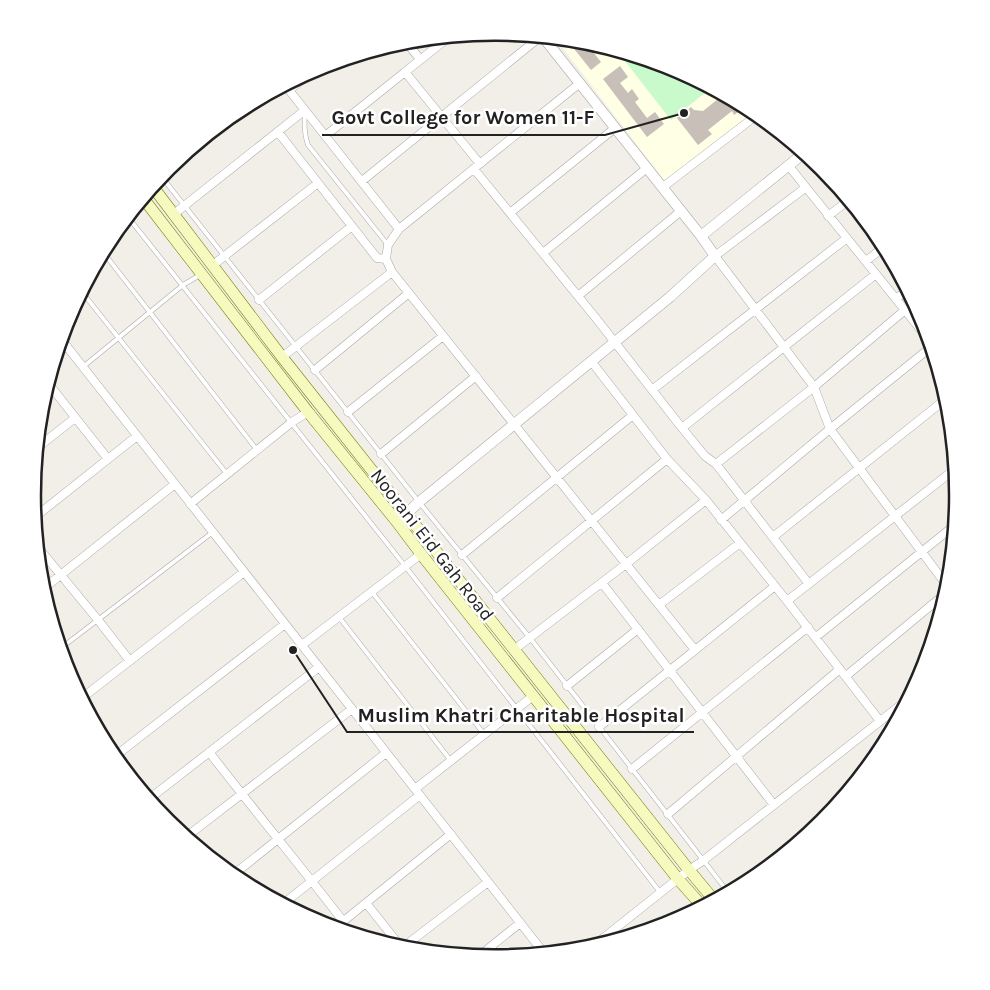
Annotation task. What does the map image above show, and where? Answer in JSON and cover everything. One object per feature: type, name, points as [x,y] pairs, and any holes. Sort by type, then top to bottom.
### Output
[{"type":"main road","name":"Noorani Eid Gah Road","points":[[157,192],[282,356],[710,895]]},
{"type":"main road","name":"Noorani Eid Gah Road","points":[[148,204],[308,412],[678,879],[698,901]]},
{"type":"street","points":[[362,181],[534,43]]},
{"type":"street","points":[[548,44],[663,187],[784,346],[814,387],[830,429],[941,578]]},
{"type":"street","points":[[326,136],[439,45]]},
{"type":"street","points":[[411,49],[420,60]]},
{"type":"street","points":[[404,72],[441,117],[510,213],[682,428],[705,456],[716,464],[809,584]]},
{"type":"street","points":[[580,83],[399,228],[388,245],[386,259],[392,272],[409,294],[695,650]]},
{"type":"street","points":[[289,91],[399,228]]},
{"type":"street","points":[[174,214],[305,110]]},
{"type":"street","points":[[663,187],[750,120]]},
{"type":"street","points":[[510,213],[615,128]]},
{"type":"street","points":[[278,132],[377,258],[386,259]]},
{"type":"street","points":[[701,236],[798,158]]},
{"type":"street","points":[[788,166],[914,321]]},
{"type":"street","points":[[542,253],[647,168]]},
{"type":"street","points":[[213,265],[318,183]]},
{"type":"street","points":[[397,522],[591,360],[670,297],[715,256],[805,188]]},
{"type":"street","points":[[828,216],[843,205]]},
{"type":"street","points":[[578,296],[681,211]]},
{"type":"street","points":[[259,300],[352,226]]},
{"type":"street","points":[[652,390],[847,238]]},
{"type":"street","points":[[866,261],[878,252]]},
{"type":"street","points":[[282,356],[392,272]]},
{"type":"street","points":[[682,428],[876,274]]},
{"type":"street","points":[[315,370],[409,294]]},
{"type":"street","points":[[896,299],[902,294]]},
{"type":"street","points":[[716,464],[814,387],[905,310]]},
{"type":"street","points":[[348,412],[443,336]]},
{"type":"street","points":[[67,346],[539,947]]},
{"type":"street","points":[[721,520],[926,351]]},
{"type":"street","points":[[591,360],[667,459],[706,500],[816,637],[880,721]]},
{"type":"street","points":[[381,454],[476,376]]},
{"type":"street","points":[[54,391],[108,459]]},
{"type":"street","points":[[773,537],[939,404]]},
{"type":"street","points":[[190,504],[292,422],[308,412]]},
{"type":"street","points":[[462,555],[633,415]]},
{"type":"street","points":[[44,442],[75,418]]},
{"type":"street","points":[[42,512],[137,436]]},
{"type":"street","points":[[497,598],[667,459]]},
{"type":"street","points":[[787,601],[948,474]]},
{"type":"street","points":[[50,583],[175,484]]},
{"type":"street","points":[[515,649],[706,500]]},
{"type":"street","points":[[816,637],[947,531]]},
{"type":"street","points":[[659,605],[740,543]]},
{"type":"street","points":[[302,645],[421,554]]},
{"type":"street","points":[[45,555],[130,661]]},
{"type":"street","points":[[87,694],[244,572]]},
{"type":"street","points":[[602,583],[774,805]]},
{"type":"street","points":[[599,727],[775,586]]},
{"type":"street","points":[[846,676],[934,609]]},
{"type":"street","points":[[121,751],[285,624]]},
{"type":"street","points":[[632,769],[808,627]]},
{"type":"street","points":[[567,686],[638,629]]},
{"type":"street","points":[[155,795],[319,667]]},
{"type":"street","points":[[668,814],[840,669]]},
{"type":"street","points":[[289,899],[418,792],[451,760],[533,696]]},
{"type":"street","points":[[192,832],[352,709]]},
{"type":"street","points":[[607,934],[895,710]]},
{"type":"street","points":[[209,752],[343,921],[451,834]]},
{"type":"street","points":[[240,870],[386,753]]},
{"type":"street","points":[[411,941],[488,882]]},
{"type":"street","points":[[366,903],[393,937]]},
{"type":"street","points":[[488,949],[520,923]]},
{"type":"lane","points":[[305,110],[304,130],[308,145],[388,245]]},
{"type":"lane","points":[[167,182],[419,502],[530,638],[724,887]]},
{"type":"lane","points":[[132,223],[292,422],[661,893]]},
{"type":"lane","points":[[108,258],[257,450]]},
{"type":"lane","points":[[83,367],[183,286],[202,274]]},
{"type":"lane","points":[[86,298],[227,474]]},
{"type":"lane","points":[[66,644],[212,532]]},
{"type":"lane","points":[[372,592],[484,734]]},
{"type":"lane","points":[[339,616],[451,760]]},
{"type":"shaded area","points":[[561,46],[584,50],[641,65],[696,88],[750,120],[667,184]]},
{"type":"green space","points":[[624,60],[669,76],[705,93],[671,120]]},
{"type":"building","points":[[574,48],[593,52],[601,62],[591,70]]},
{"type":"building","points":[[620,66],[628,77],[620,83],[628,93],[632,89],[639,99],[635,102],[647,118],[655,112],[664,124],[647,137],[603,79]]},
{"type":"building","points":[[717,100],[738,112],[734,115],[732,111],[708,130],[712,134],[698,145],[677,118],[691,107],[694,110],[703,111]]},
{"type":"place","name":"Govt College for Women 11-F","points":[[684,113]]},
{"type":"place","name":"Muslim Khatri Charitable Hospital","points":[[293,650]]}]
